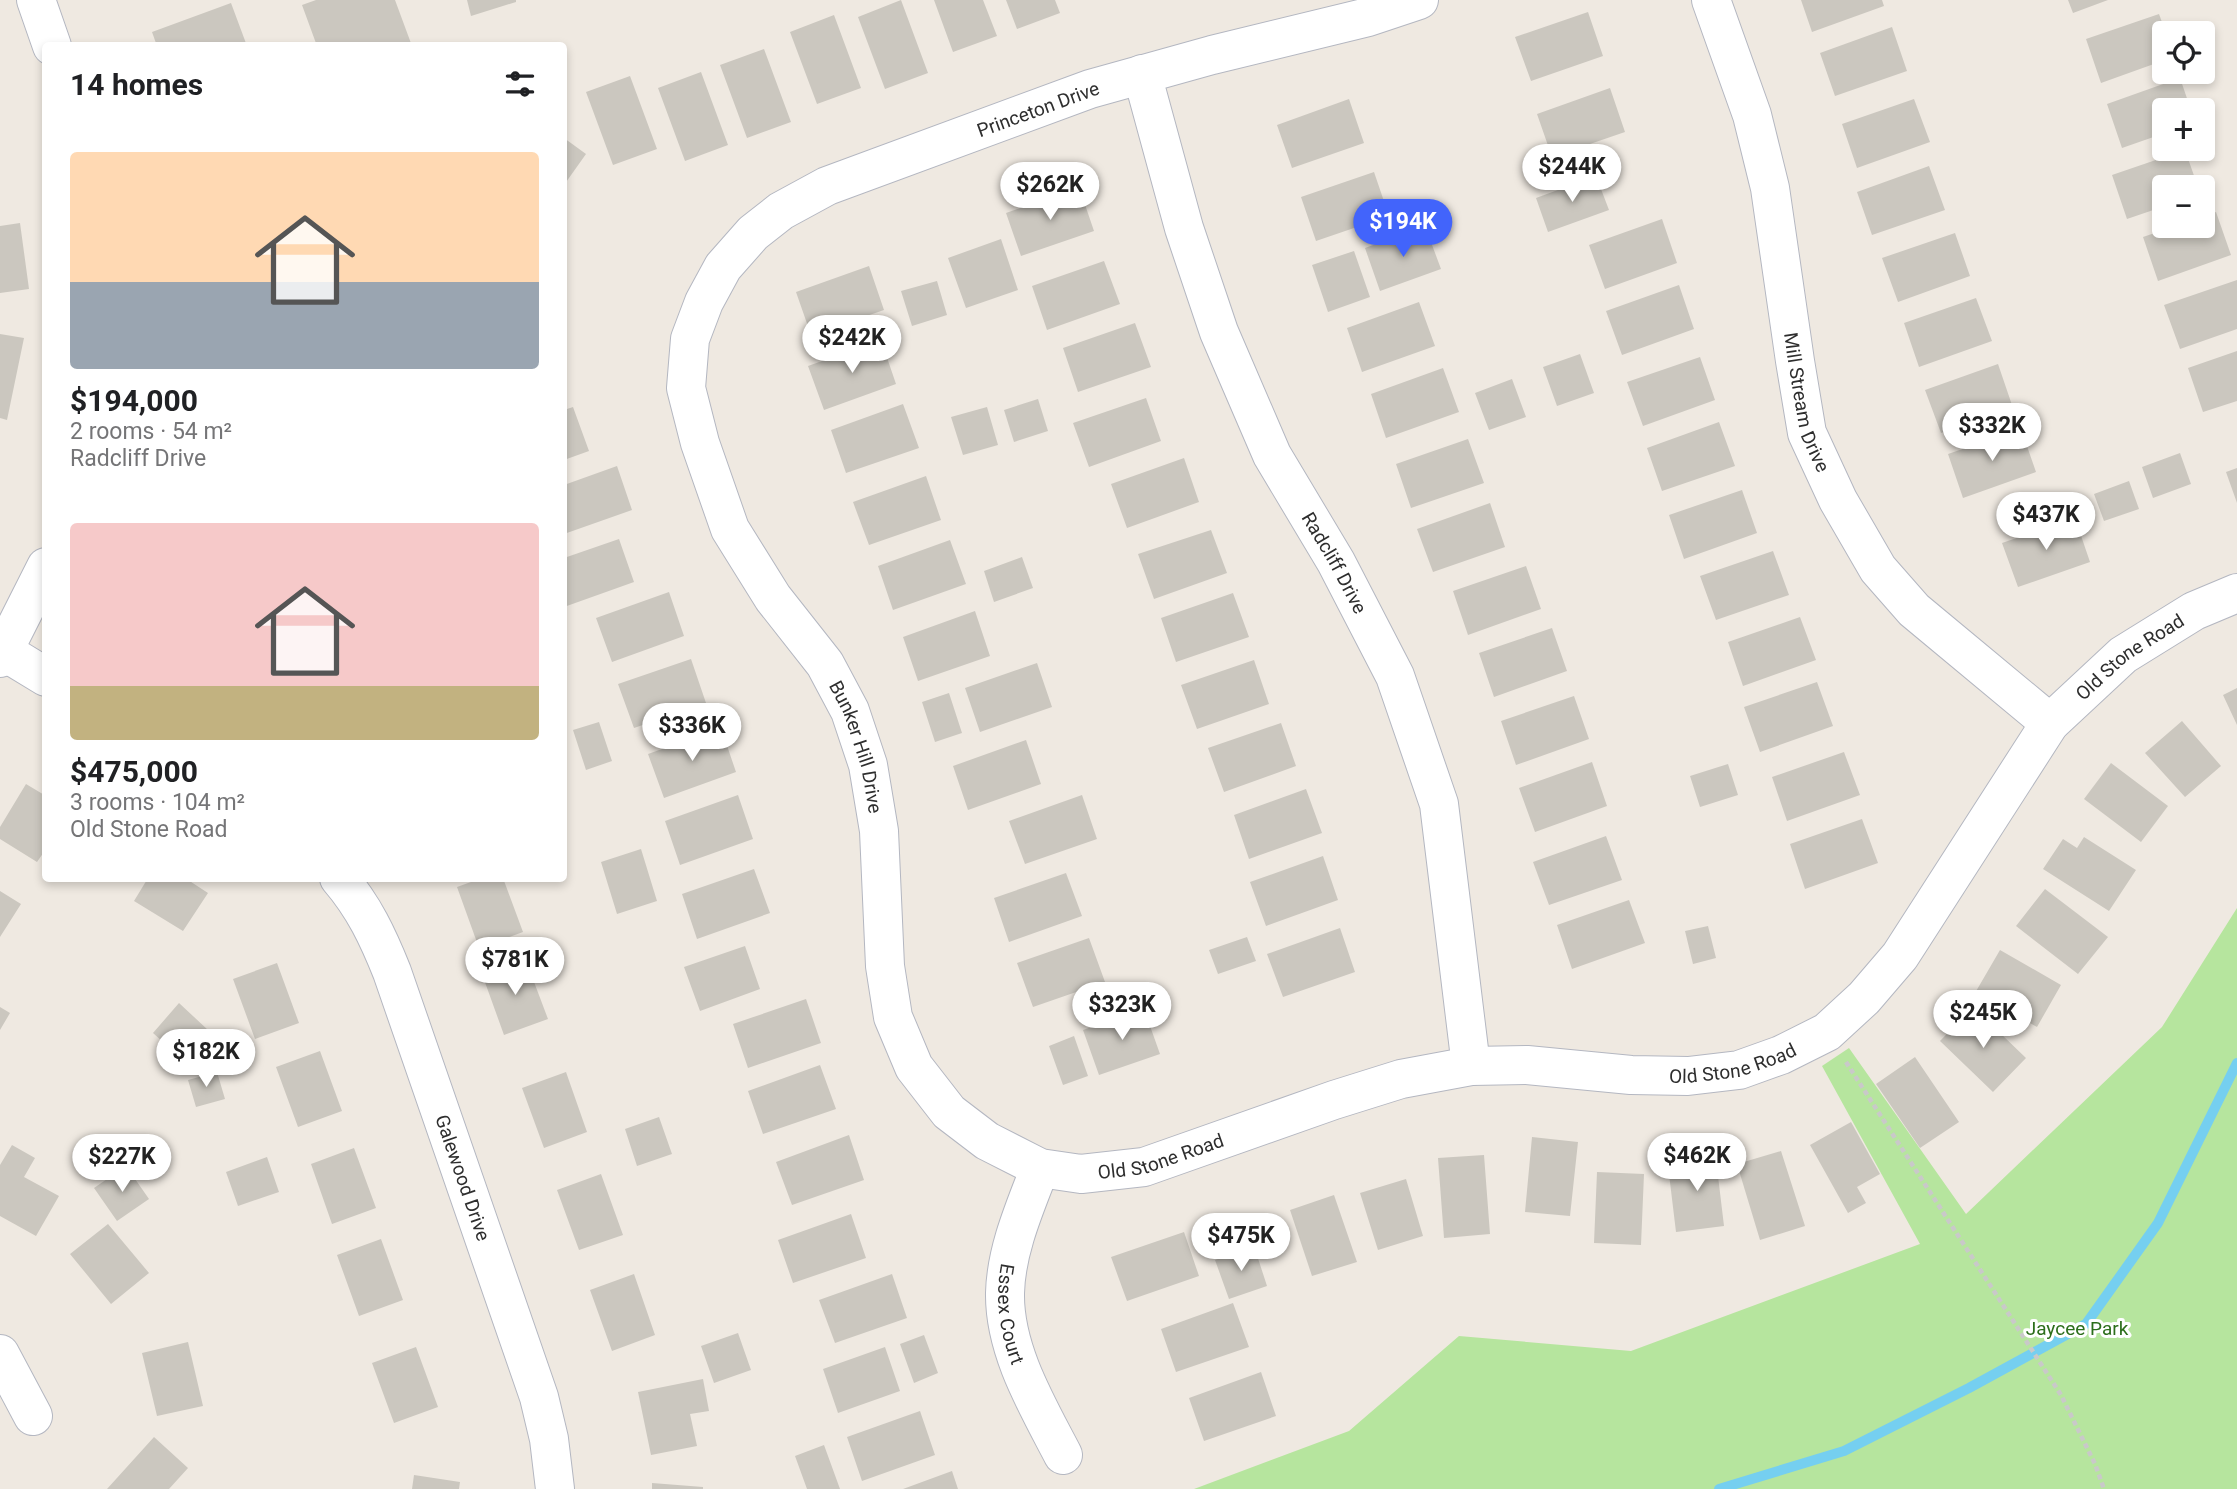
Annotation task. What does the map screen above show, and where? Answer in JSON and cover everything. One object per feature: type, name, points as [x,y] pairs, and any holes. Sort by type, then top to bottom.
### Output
[{"type":"street","points":[[36,0],[51,42]]},
{"type":"street","name":"Princeton Drive","points":[[704,302],[723,267],[753,233],[781,211],[827,186],[1090,89],[1367,17],[1419,0]]},
{"type":"street","name":"Mill Stream Drive","points":[[1711,0],[1752,115],[1770,188],[1807,433],[1838,500],[1878,569],[1914,610],[2050,723]]},
{"type":"street","name":"Radcliff Drive","points":[[1142,74],[1184,228],[1219,332],[1272,455],[1336,562],[1395,676],[1439,804],[1471,1066]]},
{"type":"street","name":"Bunker Hill Drive","points":[[704,302],[690,340],[686,388],[730,529],[773,598],[825,664],[850,711],[868,765],[879,831],[885,966],[893,1017],[914,1067],[949,1112],[987,1141],[1040,1167]]},
{"type":"street","points":[[42,575],[1,653],[42,675]]},
{"type":"street","name":"Old Stone Road","points":[[1040,1167],[1081,1174],[1144,1167],[1401,1079],[1471,1066],[1527,1065],[1631,1075],[1688,1076],[1739,1070],[1781,1055],[1826,1032],[1864,998],[1900,956],[2050,723],[2123,655],[2194,611],[2237,593]]},
{"type":"street","name":"Galewood Drive","points":[[343,882],[356,897],[376,931],[392,972],[539,1397],[550,1439],[555,1489]]},
{"type":"street","name":"Essex Court","points":[[1040,1167],[1015,1234],[1005,1293],[1011,1340],[1034,1400],[1063,1455]]},
{"type":"street","points":[[0,1354],[33,1416]]},
{"type":"path","points":[[1826,1032],[2061,1395],[2095,1464],[2104,1489]]},
{"type":"green space","name":"Jaycee Park","points":[[2237,908],[2237,1489],[1194,1489],[1349,1431],[1459,1336],[1631,1351],[1920,1244],[1822,1066],[1849,1048],[1966,1214],[2162,1027]]},
{"type":"building","points":[[316,0],[395,0],[411,42],[316,42],[302,5]]},
{"type":"building","points":[[467,0],[516,0],[516,2],[471,16]]},
{"type":"building","points":[[901,0],[928,73],[885,89],[858,17]]},
{"type":"building","points":[[934,0],[983,0],[997,36],[953,52]]},
{"type":"building","points":[[1006,0],[1055,0],[1060,13],[1017,29]]},
{"type":"building","points":[[1801,0],[1882,0],[1884,6],[1812,32]]},
{"type":"building","points":[[2068,0],[2108,0],[2073,13]]},
{"type":"building","points":[[231,3],[246,42],[156,42],[152,32]]},
{"type":"building","points":[[1588,12],[1603,56],[1531,81],[1515,37]]},
{"type":"building","points":[[2159,14],[2162,21],[2152,21],[2152,65],[2101,83],[2086,39]]},
{"type":"building","points":[[834,15],[861,88],[817,104],[790,32]]},
{"type":"building","points":[[1892,27],[1907,71],[1835,96],[1820,53]]},
{"type":"building","points":[[764,49],[791,122],[747,138],[720,65]]},
{"type":"building","points":[[701,72],[728,145],[685,161],[658,88]]},
{"type":"building","points":[[630,76],[657,149],[613,165],[586,92]]},
{"type":"building","points":[[2163,84],[2182,84],[2187,98],[2152,98],[2152,138],[2122,148],[2107,104]]},
{"type":"building","points":[[1610,88],[1625,132],[1552,157],[1537,114]]},
{"type":"building","points":[[1349,99],[1364,143],[1292,168],[1277,125]]},
{"type":"building","points":[[1914,99],[1930,142],[1857,168],[1842,124]]},
{"type":"building","points":[[567,140],[586,154],[567,181]]},
{"type":"building","points":[[2153,161],[2189,161],[2194,175],[2152,175],[2152,210],[2127,219],[2112,175]]},
{"type":"building","points":[[1929,166],[1945,210],[1872,235],[1857,192]]},
{"type":"building","points":[[1374,172],[1389,216],[1316,241],[1301,197]]},
{"type":"building","points":[[1596,176],[1609,210],[1548,232],[1536,198]]},
{"type":"building","points":[[1079,187],[1094,231],[1021,256],[1006,213]]},
{"type":"building","points":[[2215,212],[2231,255],[2158,281],[2143,237],[2152,234],[2152,238],[2215,238]]},
{"type":"building","points":[[1662,219],[1677,263],[1605,289],[1589,245]]},
{"type":"building","points":[[20,223],[29,289],[0,293],[0,226]]},
{"type":"building","points":[[1425,226],[1441,269],[1380,291],[1365,248]]},
{"type":"building","points":[[1955,233],[1970,276],[1898,302],[1882,258]]},
{"type":"building","points":[[1001,239],[1018,290],[966,308],[948,258]]},
{"type":"building","points":[[1354,251],[1370,297],[1328,312],[1312,265]]},
{"type":"building","points":[[1104,261],[1120,304],[1047,330],[1032,286]]},
{"type":"building","points":[[869,266],[884,310],[811,335],[796,292]]},
{"type":"building","points":[[2237,280],[2237,329],[2180,349],[2164,305]]},
{"type":"building","points":[[937,281],[947,315],[912,326],[901,291]]},
{"type":"building","points":[[1679,285],[1694,329],[1622,355],[1606,311]]},
{"type":"building","points":[[1976,298],[1992,341],[1919,367],[1904,323]]},
{"type":"building","points":[[1419,302],[1435,346],[1362,372],[1347,328]]},
{"type":"building","points":[[1135,323],[1151,367],[1078,392],[1063,348]]},
{"type":"building","points":[[0,334],[24,338],[7,420],[0,418]]},
{"type":"building","points":[[881,340],[896,384],[824,410],[808,366]]},
{"type":"building","points":[[2237,351],[2237,401],[2203,412],[2188,368]]},
{"type":"building","points":[[1580,354],[1594,393],[1557,406],[1543,367]]},
{"type":"building","points":[[1700,357],[1715,400],[1643,426],[1627,382]]},
{"type":"building","points":[[1998,364],[2013,408],[1941,433],[1925,390]]},
{"type":"building","points":[[1443,368],[1459,412],[1386,438],[1371,394]]},
{"type":"building","points":[[1512,379],[1526,417],[1489,430],[1475,393]]},
{"type":"building","points":[[1146,398],[1161,441],[1089,467],[1073,423]]},
{"type":"building","points":[[1038,399],[1048,431],[1014,442],[1004,410]]},
{"type":"building","points":[[903,404],[919,448],[846,473],[831,430]]},
{"type":"building","points":[[573,407],[589,451],[567,459],[567,409]]},
{"type":"building","points":[[987,407],[998,445],[963,455],[951,417]]},
{"type":"building","points":[[1719,422],[1735,466],[1662,491],[1647,448]]},
{"type":"building","points":[[2021,429],[2036,472],[1963,498],[1948,454]]},
{"type":"building","points":[[1468,439],[1484,483],[1411,508],[1396,464]]},
{"type":"building","points":[[2180,453],[2191,484],[2153,498],[2142,467]]},
{"type":"building","points":[[1184,458],[1199,502],[1127,528],[1111,484]]},
{"type":"building","points":[[617,466],[632,510],[567,533],[567,484]]},
{"type":"building","points":[[2237,468],[2237,503],[2226,472]]},
{"type":"building","points":[[926,476],[941,520],[869,545],[853,502]]},
{"type":"building","points":[[2129,481],[2139,509],[2104,521],[2094,494]]},
{"type":"building","points":[[1742,490],[1757,533],[1684,559],[1669,515]]},
{"type":"building","points":[[1490,503],[1505,547],[1433,572],[1417,529]]},
{"type":"building","points":[[2075,518],[2090,562],[2018,587],[2002,543]]},
{"type":"building","points":[[1211,530],[1227,573],[1154,599],[1138,554]]},
{"type":"building","points":[[619,539],[634,582],[567,606],[567,557]]},
{"type":"building","points":[[950,540],[966,584],[893,610],[878,566]]},
{"type":"building","points":[[1773,551],[1789,595],[1716,620],[1700,576]]},
{"type":"building","points":[[1022,557],[1033,588],[994,602],[984,571]]},
{"type":"building","points":[[1526,566],[1541,609],[1468,635],[1453,591]]},
{"type":"building","points":[[669,592],[684,636],[612,662],[596,618]]},
{"type":"building","points":[[1233,593],[1249,637],[1176,662],[1161,618]]},
{"type":"building","points":[[975,611],[990,656],[918,681],[903,637]]},
{"type":"building","points":[[1800,617],[1816,660],[1743,686],[1728,642]]},
{"type":"building","points":[[1552,628],[1567,671],[1494,697],[1479,653]]},
{"type":"building","points":[[691,659],[706,703],[634,728],[618,684]]},
{"type":"building","points":[[1254,660],[1269,704],[1197,729],[1181,685]]},
{"type":"building","points":[[1037,663],[1052,707],[980,732],[965,688]]},
{"type":"building","points":[[1817,682],[1833,726],[1760,752],[1744,707]]},
{"type":"building","points":[[2237,688],[2237,725],[2223,695]]},
{"type":"building","points":[[949,693],[962,733],[935,742],[922,702]]},
{"type":"building","points":[[1574,696],[1589,739],[1516,765],[1501,721]]},
{"type":"building","points":[[2182,721],[2221,766],[2185,797],[2145,753]]},
{"type":"building","points":[[599,722],[612,761],[586,770],[573,730]]},
{"type":"building","points":[[1281,723],[1296,766],[1224,792],[1208,748]]},
{"type":"building","points":[[721,728],[736,772],[664,798],[648,754]]},
{"type":"building","points":[[1026,740],[1041,784],[968,810],[953,766]]},
{"type":"building","points":[[1844,752],[1860,795],[1787,821],[1772,777]]},
{"type":"building","points":[[1592,762],[1607,806],[1535,832],[1519,788]]},
{"type":"building","points":[[2111,763],[2168,806],[2141,842],[2084,799]]},
{"type":"building","points":[[1728,764],[1738,795],[1700,807],[1690,776]]},
{"type":"building","points":[[26,784],[42,794],[42,855],[37,862],[0,839],[0,827]]},
{"type":"building","points":[[1306,789],[1322,833],[1249,859],[1234,815]]},
{"type":"building","points":[[738,795],[753,839],[680,865],[665,821]]},
{"type":"building","points":[[1082,795],[1097,839],[1025,864],[1009,821]]},
{"type":"building","points":[[1862,819],[1878,863],[1805,889],[1790,844]]},
{"type":"building","points":[[1606,836],[1622,880],[1549,905],[1533,862]]},
{"type":"building","points":[[2084,837],[2136,870],[2109,911],[2043,869],[2063,839],[2077,848]]},
{"type":"building","points":[[641,849],[657,901],[617,914],[601,862]]},
{"type":"building","points":[[1323,856],[1338,900],[1266,926],[1250,882]]},
{"type":"building","points":[[754,869],[770,913],[697,939],[682,894]]},
{"type":"building","points":[[1066,873],[1082,916],[1009,942],[994,898]]},
{"type":"building","points":[[146,882],[191,882],[208,893],[183,931],[134,901]]},
{"type":"building","points":[[471,882],[504,882],[523,932],[479,948],[457,887]]},
{"type":"building","points":[[2045,889],[2108,937],[2078,974],[2016,926]]},
{"type":"building","points":[[0,891],[21,904],[0,937]]},
{"type":"building","points":[[1629,900],[1645,943],[1572,969],[1557,925]]},
{"type":"building","points":[[1708,926],[1716,958],[1693,964],[1685,931]]},
{"type":"building","points":[[1340,928],[1355,972],[1283,997],[1267,954]]},
{"type":"building","points":[[1247,937],[1256,961],[1218,974],[1209,950]]},
{"type":"building","points":[[1089,938],[1105,982],[1033,1007],[1017,963]]},
{"type":"building","points":[[745,946],[760,989],[700,1011],[684,967]]},
{"type":"building","points":[[2000,950],[2061,985],[2037,1027],[1975,993]]},
{"type":"building","points":[[525,958],[548,1019],[504,1035],[482,974]]},
{"type":"building","points":[[277,963],[299,1023],[255,1039],[233,979]]},
{"type":"building","points":[[806,999],[821,1043],[748,1068],[733,1024]]},
{"type":"building","points":[[179,1003],[208,1030],[182,1059],[153,1033]]},
{"type":"building","points":[[0,1007],[10,1013],[0,1030]]},
{"type":"building","points":[[1973,1007],[2026,1058],[1993,1092],[1940,1041]]},
{"type":"building","points":[[1144,1009],[1160,1054],[1099,1075],[1083,1030]]},
{"type":"building","points":[[1074,1036],[1088,1076],[1063,1085],[1049,1046]]},
{"type":"building","points":[[320,1051],[342,1111],[298,1127],[276,1067]]},
{"type":"building","points":[[1915,1057],[1959,1122],[1920,1148],[1876,1084]]},
{"type":"building","points":[[820,1065],[836,1109],[763,1134],[748,1091]]},
{"type":"building","points":[[217,1072],[225,1099],[196,1107],[188,1080]]},
{"type":"building","points":[[566,1072],[587,1132],[544,1148],[522,1088]]},
{"type":"building","points":[[659,1117],[672,1154],[637,1166],[625,1129]]},
{"type":"building","points":[[1851,1122],[1880,1174],[1857,1187],[1866,1203],[1848,1213],[1810,1145]]},
{"type":"building","points":[[849,1135],[864,1180],[792,1205],[776,1162]]},
{"type":"building","points":[[1532,1137],[1578,1142],[1570,1216],[1525,1212]]},
{"type":"building","points":[[12,1145],[35,1158],[24,1177],[59,1196],[36,1236],[0,1216],[0,1165]]},
{"type":"building","points":[[354,1148],[376,1208],[332,1224],[311,1164]]},
{"type":"building","points":[[1715,1151],[1724,1226],[1676,1232],[1669,1174],[1684,1172],[1681,1154]]},
{"type":"building","points":[[1781,1151],[1805,1226],[1760,1240],[1737,1164]]},
{"type":"building","points":[[1484,1155],[1490,1234],[1444,1238],[1438,1158]]},
{"type":"building","points":[[267,1157],[279,1192],[238,1206],[226,1172]]},
{"type":"building","points":[[126,1166],[149,1199],[117,1221],[94,1188]]},
{"type":"building","points":[[1597,1172],[1644,1174],[1641,1245],[1594,1243]]},
{"type":"building","points":[[601,1174],[623,1235],[579,1250],[557,1190]]},
{"type":"building","points":[[1406,1179],[1423,1236],[1378,1250],[1360,1193]]},
{"type":"building","points":[[1334,1195],[1357,1262],[1312,1276],[1290,1210]]},
{"type":"building","points":[[851,1214],[866,1258],[793,1283],[778,1240]]},
{"type":"building","points":[[108,1224],[149,1273],[111,1304],[70,1254]]},
{"type":"building","points":[[1184,1232],[1199,1276],[1127,1301],[1111,1257]]},
{"type":"building","points":[[381,1239],[403,1300],[359,1316],[337,1255]]},
{"type":"building","points":[[1254,1246],[1267,1286],[1229,1299],[1215,1260]]},
{"type":"building","points":[[634,1274],[655,1335],[612,1351],[590,1290]]},
{"type":"building","points":[[892,1274],[907,1318],[835,1343],[819,1300]]},
{"type":"building","points":[[1233,1303],[1249,1347],[1176,1372],[1161,1329]]},
{"type":"building","points":[[738,1333],[751,1370],[714,1383],[701,1346]]},
{"type":"building","points":[[924,1335],[938,1373],[914,1383],[900,1344]]},
{"type":"building","points":[[188,1342],[203,1406],[157,1416],[142,1353]]},
{"type":"building","points":[[416,1347],[438,1407],[394,1423],[372,1363]]},
{"type":"building","points":[[885,1347],[900,1391],[838,1413],[823,1369]]},
{"type":"building","points":[[1261,1372],[1276,1416],[1204,1441],[1189,1398]]},
{"type":"building","points":[[703,1379],[709,1411],[690,1414],[697,1446],[651,1455],[638,1392]]},
{"type":"building","points":[[920,1411],[935,1455],[862,1481],[847,1437]]},
{"type":"building","points":[[154,1437],[188,1468],[169,1489],[107,1489]]},
{"type":"building","points":[[824,1445],[840,1489],[807,1489],[795,1456]]},
{"type":"building","points":[[952,1471],[958,1489],[903,1489]]},
{"type":"building","points":[[414,1475],[460,1482],[459,1489],[412,1489]]},
{"type":"building","points":[[652,1483],[703,1487],[703,1489],[652,1489]]},
{"type":"waterway","points":[[1719,1489],[1844,1451],[1969,1388],[2086,1324],[2158,1223],[2237,1063]]}]
